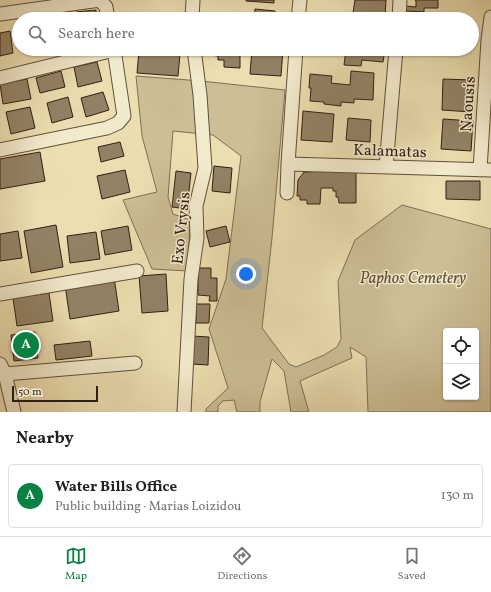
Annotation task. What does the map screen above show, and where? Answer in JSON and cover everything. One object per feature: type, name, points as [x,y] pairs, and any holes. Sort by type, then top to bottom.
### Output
[{"type":"street","points":[[14,12],[100,0],[106,6],[107,12]]},
{"type":"street","points":[[192,12],[193,0]]},
{"type":"street","points":[[299,12],[300,0]]},
{"type":"street","points":[[399,12],[400,0]]},
{"type":"street","points":[[0,14],[12,12]]},
{"type":"street","name":"Naousis","points":[[485,170],[488,40],[491,17]]},
{"type":"street","points":[[0,78],[90,56]]},
{"type":"street","points":[[0,150],[107,128],[118,123],[124,116],[115,56]]},
{"type":"street","name":"Exo Vrysis","points":[[184,412],[191,280],[197,238],[196,206],[206,168],[200,95],[195,56]]},
{"type":"street","points":[[287,194],[296,56]]},
{"type":"street","points":[[386,167],[395,56]]},
{"type":"street","name":"Kalamatas","points":[[288,164],[485,170]]},
{"type":"street","points":[[0,294],[136,271]]},
{"type":"street","points":[[14,412],[2,369],[135,363]]},
{"type":"street","points":[[185,396],[191,412]]},
{"type":"green space","name":"Paphos Cemetery","points":[[136,76],[285,90],[272,238],[262,328],[289,364],[296,367],[324,355],[337,347],[341,339],[338,281],[355,240],[402,205],[491,229],[491,412],[368,412],[366,357],[350,347],[352,358],[300,381],[309,412],[291,412],[284,371],[272,359],[260,402],[260,412],[237,412],[234,400],[223,401],[218,406],[218,412],[206,412],[206,409],[228,388],[209,329],[226,279],[241,156],[213,135],[173,131],[168,197],[173,214],[190,220],[188,271],[152,269],[123,200],[157,192],[142,136]]},
{"type":"building","points":[[274,0],[274,3],[246,1]]},
{"type":"building","points":[[355,0],[386,0],[385,12],[353,12]]},
{"type":"building","points":[[415,0],[438,0],[438,8],[424,8],[424,12],[406,11],[406,6],[416,7]]},
{"type":"building","points":[[255,9],[275,11],[275,12],[255,12]]},
{"type":"building","points":[[96,10],[96,12],[76,12]]},
{"type":"building","points":[[10,31],[12,53],[0,56],[0,33]]},
{"type":"building","points":[[139,56],[180,56],[178,76],[137,73]]},
{"type":"building","points":[[218,56],[240,56],[240,68],[224,67],[224,60],[218,60]]},
{"type":"building","points":[[251,56],[282,56],[281,76],[250,74]]},
{"type":"building","points":[[345,56],[384,56],[383,62],[362,60],[361,66],[344,65]]},
{"type":"building","points":[[97,62],[102,81],[78,87],[74,67]]},
{"type":"building","points":[[61,71],[65,87],[40,93],[36,78]]},
{"type":"building","points":[[351,71],[374,73],[373,100],[354,99],[354,103],[341,102],[341,106],[324,104],[324,102],[310,101],[310,74],[332,76],[331,83],[350,85]]},
{"type":"building","points":[[27,79],[31,99],[3,104],[0,84]]},
{"type":"building","points":[[443,79],[473,80],[472,112],[442,110]]},
{"type":"building","points":[[103,92],[109,110],[86,117],[81,98]]},
{"type":"building","points":[[68,97],[73,117],[52,123],[47,103]]},
{"type":"building","points":[[30,107],[35,128],[11,134],[6,112]]},
{"type":"building","points":[[303,111],[334,114],[332,142],[301,140]]},
{"type":"building","points":[[348,118],[371,120],[370,142],[346,140]]},
{"type":"building","points":[[443,119],[473,121],[471,151],[441,149]]},
{"type":"building","points":[[120,142],[124,156],[101,162],[98,147]]},
{"type":"building","points":[[40,152],[45,181],[0,189],[0,159]]},
{"type":"building","points":[[214,166],[232,168],[230,193],[212,191]]},
{"type":"building","points":[[311,168],[356,170],[356,203],[339,203],[338,197],[336,197],[336,191],[333,191],[333,188],[321,188],[320,204],[307,204],[307,200],[300,200],[300,196],[297,196],[298,180],[304,172],[311,172]]},
{"type":"building","points":[[125,170],[130,192],[102,199],[97,176]]},
{"type":"building","points":[[176,171],[191,173],[187,209],[172,207]]},
{"type":"building","points":[[446,181],[480,181],[480,200],[446,199]]},
{"type":"building","points":[[56,225],[63,267],[31,273],[24,231]]},
{"type":"building","points":[[128,226],[132,250],[105,255],[101,231]]},
{"type":"building","points":[[226,226],[230,242],[210,247],[206,231]]},
{"type":"building","points":[[18,231],[22,258],[0,261],[0,234]]},
{"type":"building","points":[[96,232],[100,259],[70,263],[67,236]]},
{"type":"building","points":[[198,268],[211,268],[211,278],[217,278],[217,301],[209,301],[210,296],[198,295]]},
{"type":"building","points":[[166,274],[168,311],[142,313],[139,276]]},
{"type":"building","points":[[114,277],[119,311],[70,319],[65,285]]},
{"type":"building","points":[[49,293],[53,321],[17,326],[13,298]]},
{"type":"building","points":[[196,304],[210,304],[209,323],[196,323]]},
{"type":"building","points":[[35,332],[38,358],[14,361],[11,335]]},
{"type":"building","points":[[192,336],[209,337],[208,365],[192,364]]},
{"type":"building","points":[[90,341],[92,356],[56,360],[54,345]]},
{"type":"place","name":"Water Bills Office","points":[[26,345]]}]
